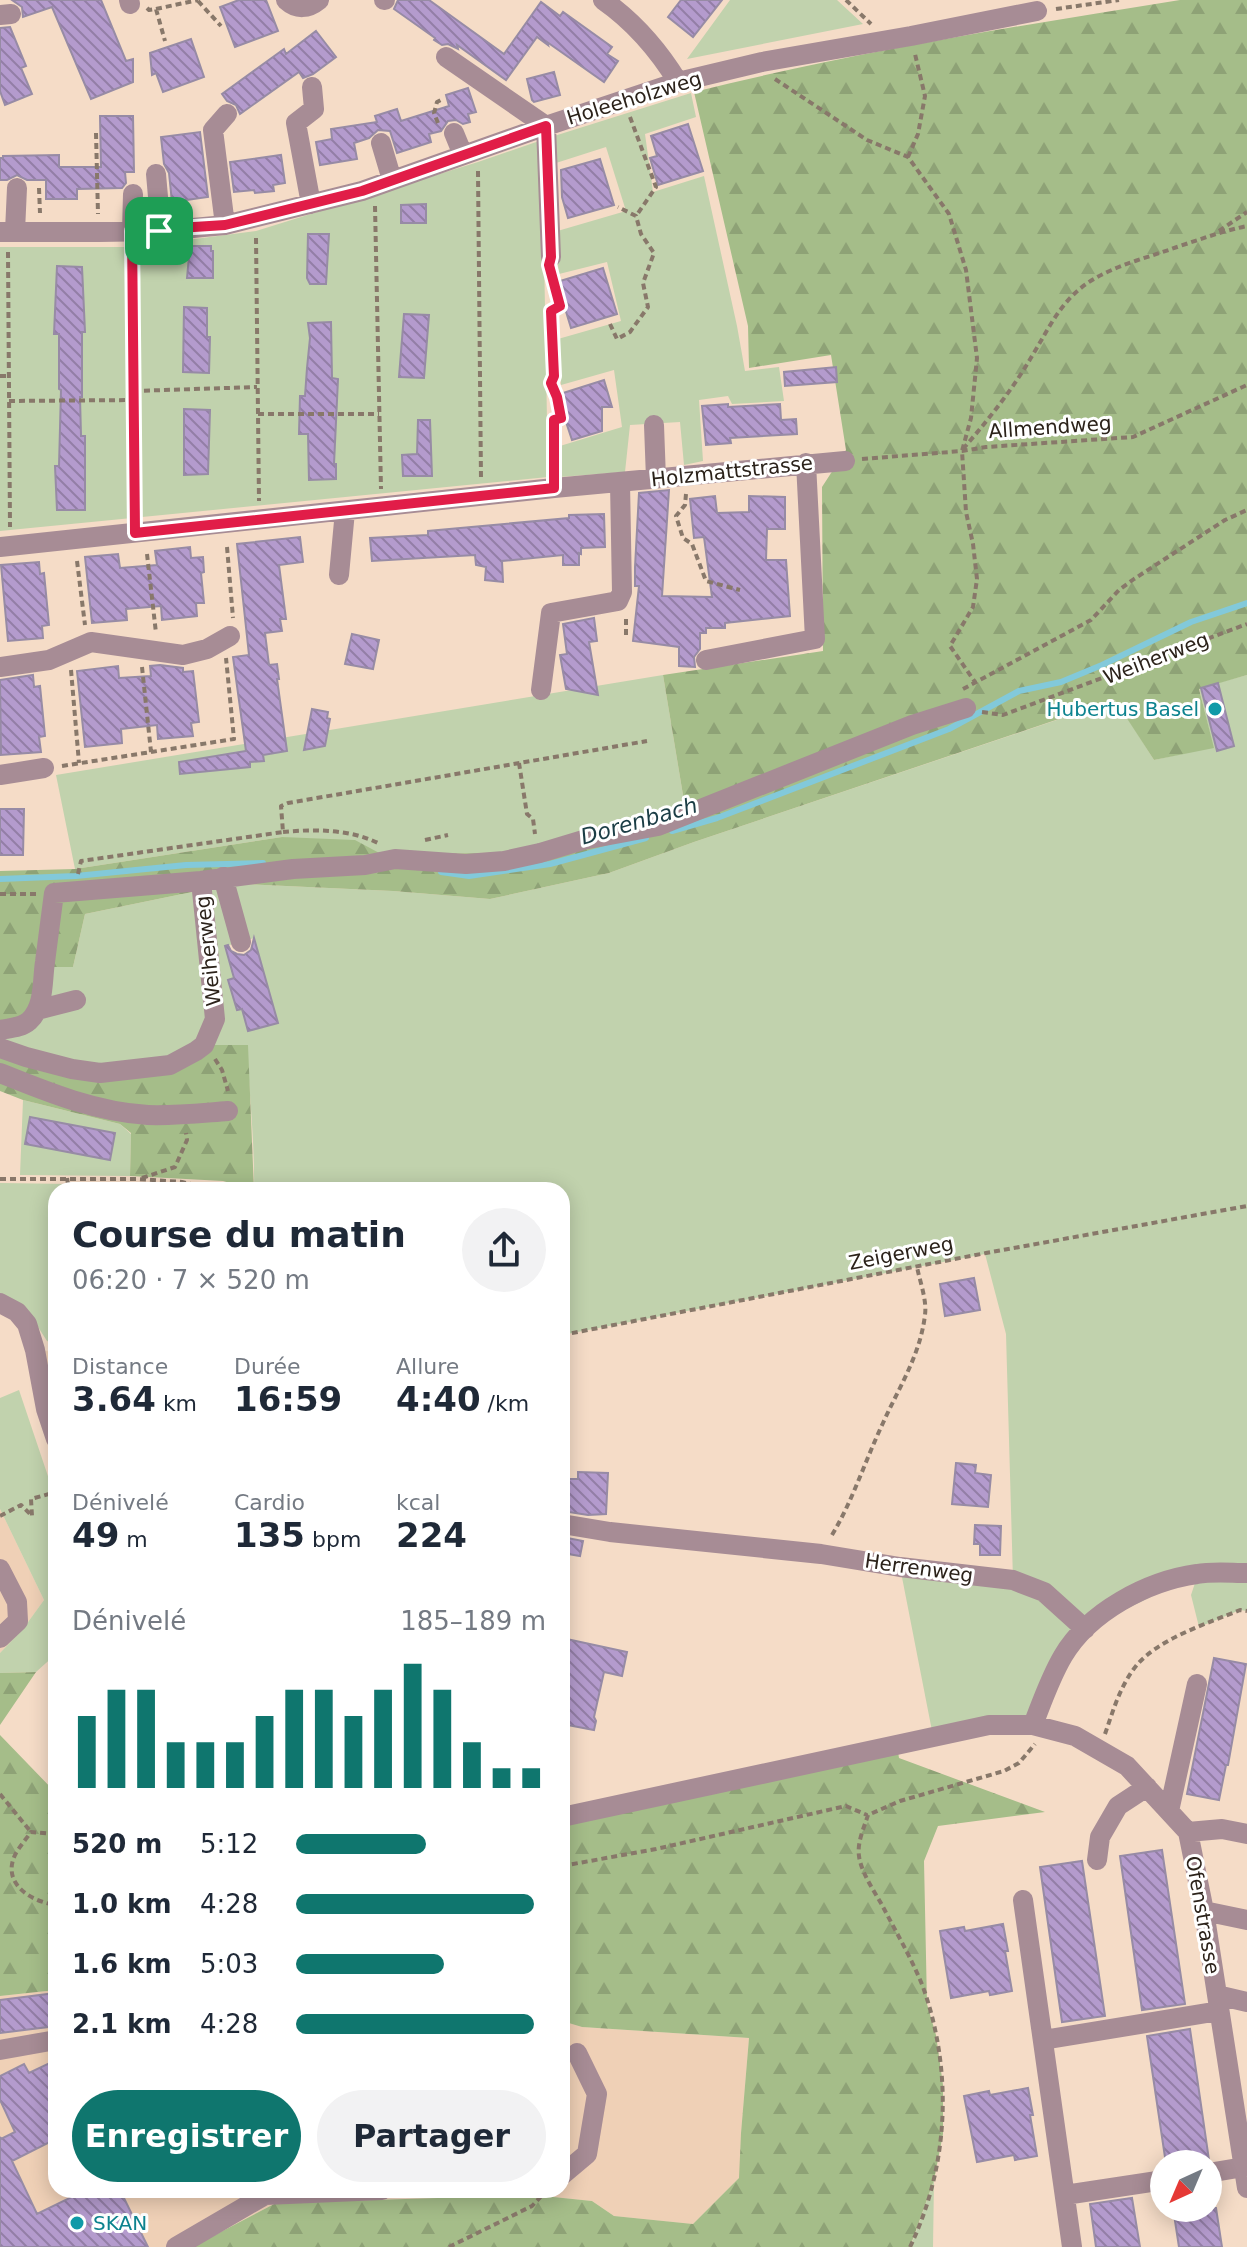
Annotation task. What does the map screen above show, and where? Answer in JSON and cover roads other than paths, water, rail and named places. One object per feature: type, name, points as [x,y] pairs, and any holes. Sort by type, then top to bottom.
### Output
[{"type":"street","points":[[286,0],[297,7],[312,5],[319,0]]},
{"type":"street","points":[[603,0],[637,29],[666,62],[678,82]]},
{"type":"street","name":"Holeeholzweg","points":[[7,231],[161,231],[225,225],[384,183],[678,82],[762,62],[1037,11]]},
{"type":"street","points":[[446,57],[546,126],[551,257]]},
{"type":"street","points":[[311,204],[296,123],[314,109],[312,87]]},
{"type":"street","points":[[225,225],[213,130],[227,114]]},
{"type":"street","points":[[454,133],[470,152]]},
{"type":"street","points":[[381,143],[384,183]]},
{"type":"street","points":[[156,174],[161,231]]},
{"type":"street","points":[[7,231],[17,188]]},
{"type":"street","points":[[132,231],[133,194]]},
{"type":"street","points":[[654,425],[656,479]]},
{"type":"street","name":"Holzmattstrasse","points":[[6,546],[554,488],[845,461]]},
{"type":"street","points":[[706,660],[815,639],[806,463]]},
{"type":"street","points":[[541,690],[551,613],[618,601],[622,592],[620,483]]},
{"type":"street","points":[[339,575],[345,511]]},
{"type":"street","points":[[0,667],[49,660],[91,642],[183,655],[207,649],[230,636]]},
{"type":"street","points":[[0,1030],[28,1022],[37,1010],[43,987],[54,893],[381,861],[466,864],[504,861],[583,840],[658,826],[885,736],[966,708]]},
{"type":"street","points":[[0,775],[44,768]]},
{"type":"street","points":[[223,877],[241,942]]},
{"type":"street","name":"Weiherweg","points":[[0,1048],[72,1069],[100,1073],[170,1065],[204,1045],[215,1019],[201,881]]},
{"type":"street","points":[[37,1010],[76,1000]]},
{"type":"street","points":[[0,1073],[74,1102],[145,1115],[228,1111]]},
{"type":"street","points":[[0,1303],[17,1312],[46,1351],[48,1415]]},
{"type":"street","name":"Herrenweg","points":[[570,1525],[1013,1580],[1044,1592],[1085,1629]]},
{"type":"street","points":[[0,1569],[17,1602],[18,1621],[0,1638]]},
{"type":"street","points":[[1038,1726],[1051,1677],[1065,1652],[1085,1629],[1119,1601],[1156,1584],[1198,1573],[1247,1573]]},
{"type":"street","points":[[1169,1811],[1197,1684]]},
{"type":"street","name":"Ofenstrasse","points":[[570,1815],[989,1725],[1038,1726],[1075,1736],[1127,1766],[1188,1832],[1204,1911],[1246,2176]]},
{"type":"street","points":[[1097,1860],[1100,1837],[1118,1806],[1147,1787]]},
{"type":"street","points":[[1188,1832],[1246,1830]]},
{"type":"street","points":[[1023,1900],[1072,2247]]},
{"type":"street","points":[[1204,1911],[1247,1920]]},
{"type":"street","points":[[1043,2040],[1218,2003],[1247,2002]]},
{"type":"street","points":[[0,2050],[48,2041]]},
{"type":"street","points":[[570,2168],[587,2154],[597,2094],[577,2053]]},
{"type":"street","points":[[1222,2174],[1246,2176]]},
{"type":"street","points":[[1065,2195],[1150,2182]]},
{"type":"street","points":[[176,2247],[260,2198]]},
{"type":"waterway","name":"Dorenbach","points":[[672,831],[717,818],[949,729],[1019,691],[1061,682],[1191,622],[1247,603]]},
{"type":"waterway","name":"Dorenbach","points":[[441,872],[469,876],[550,864],[646,838]]},
{"type":"waterway","name":"Dorenbach","points":[[0,879],[76,876],[186,865],[263,863]]},
{"type":"place","name":"Hubertus Basel","points":[[1215,709]]},
{"type":"place","name":"SKAN","points":[[77,2223]]}]
